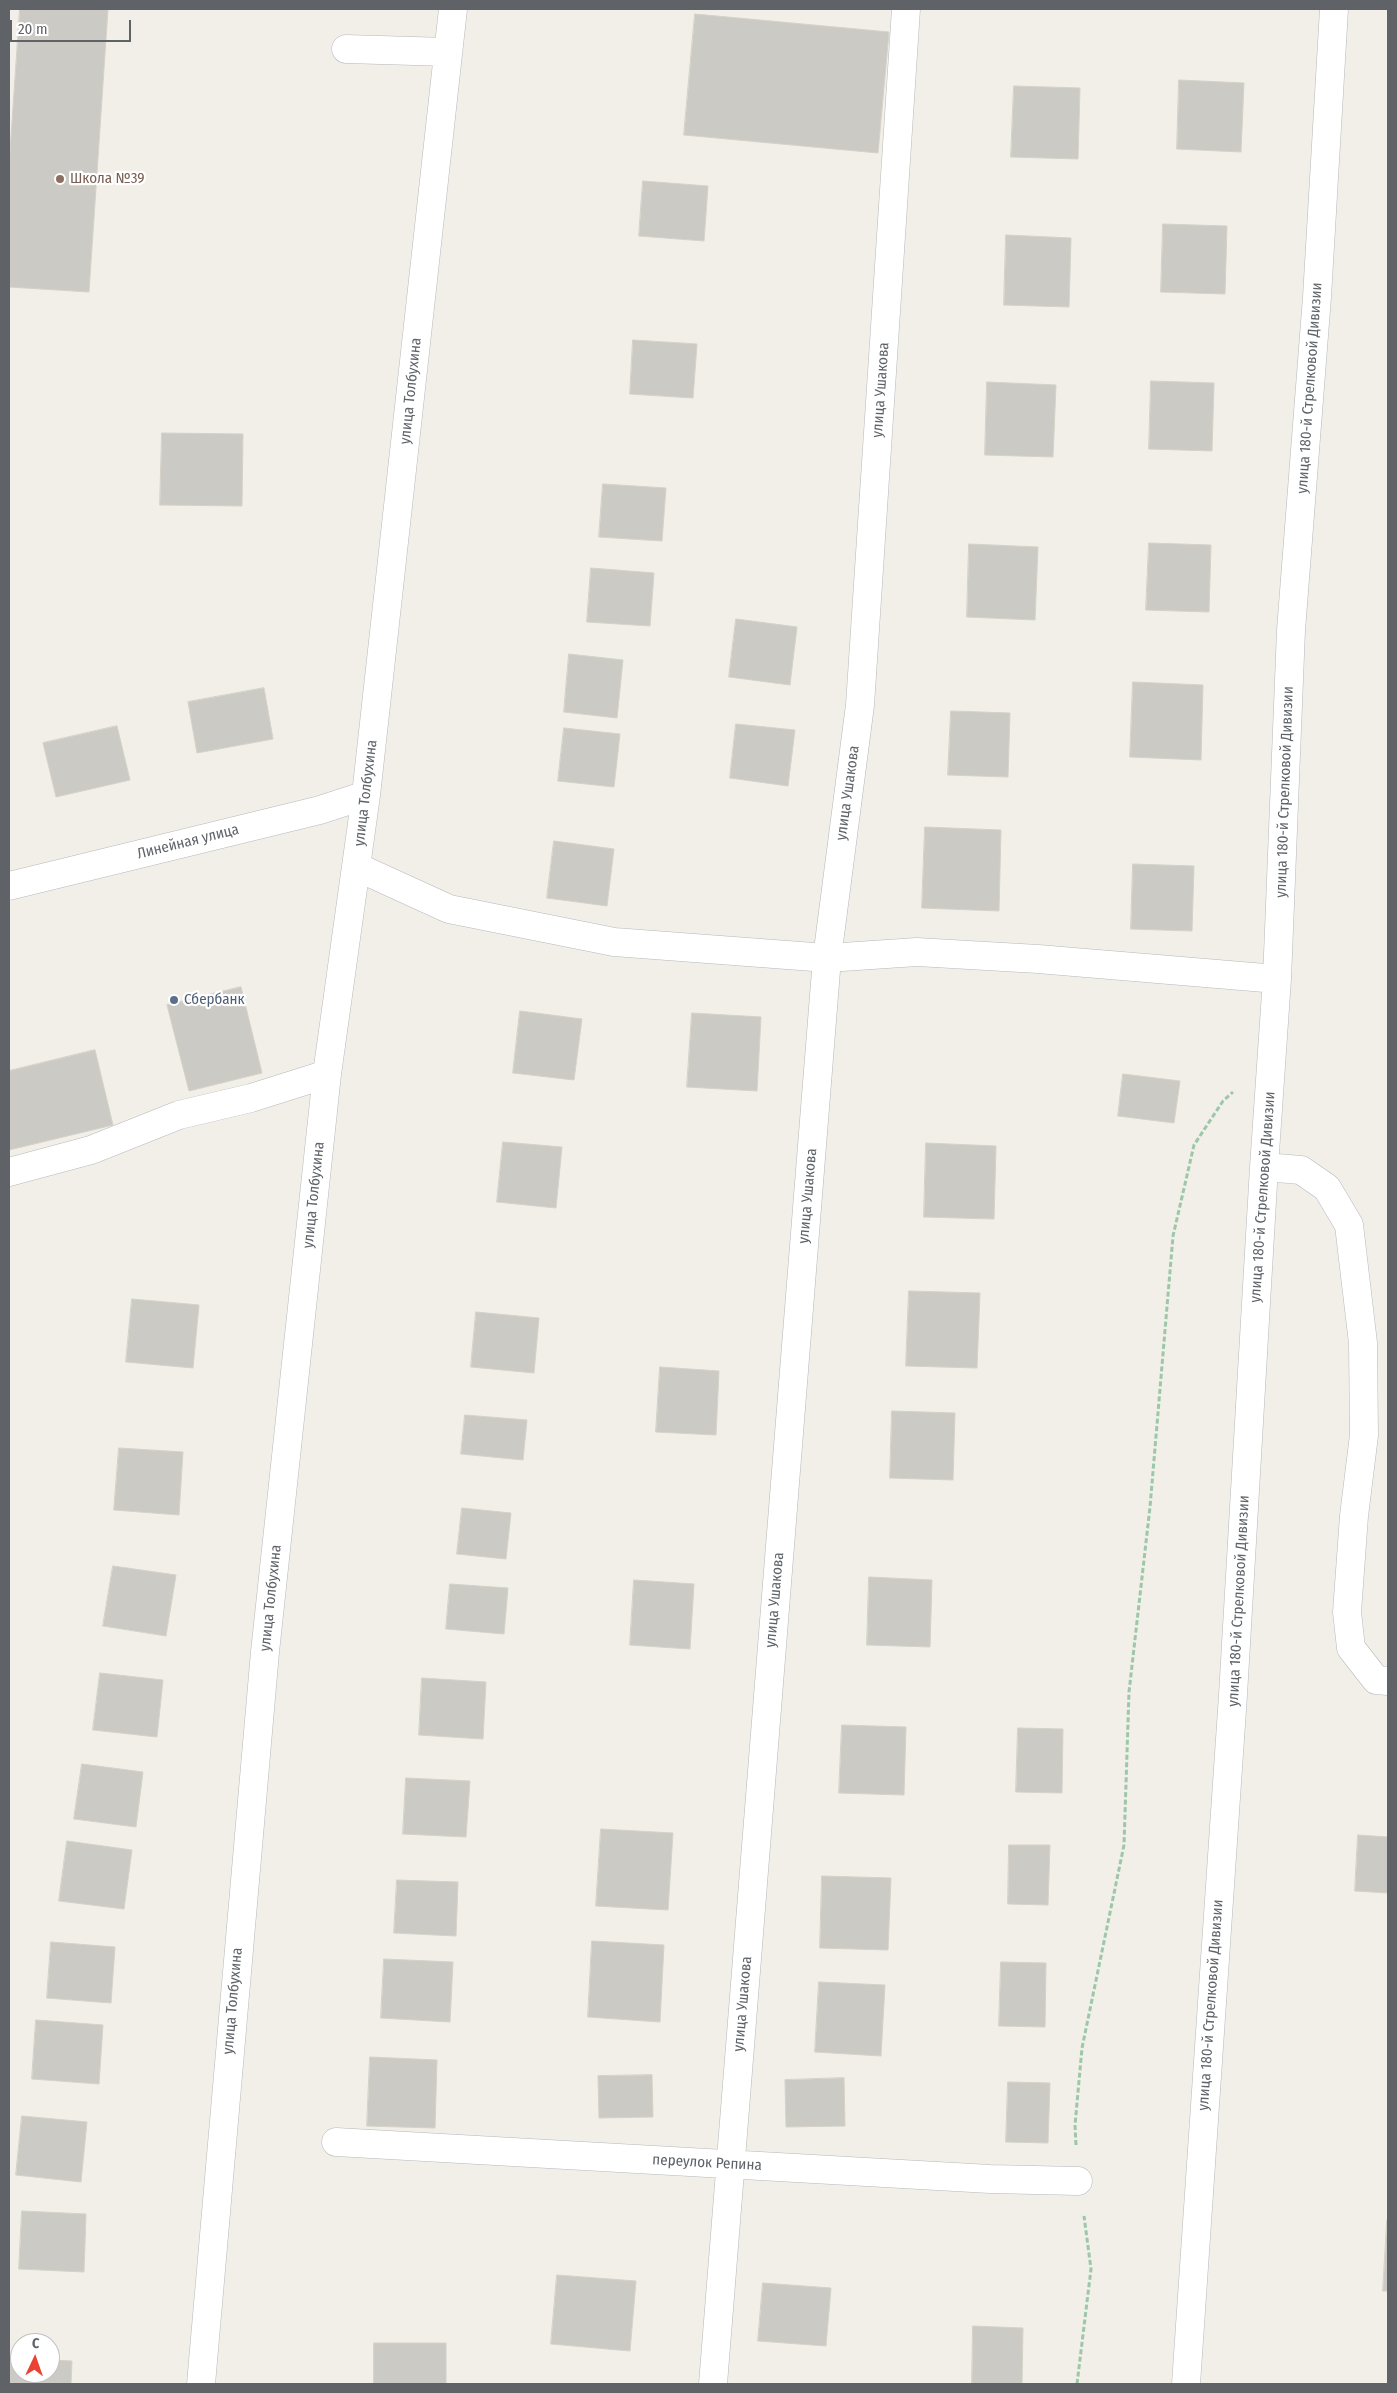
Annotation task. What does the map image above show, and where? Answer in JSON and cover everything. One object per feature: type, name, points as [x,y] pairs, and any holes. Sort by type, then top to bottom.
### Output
[{"type":"street","name":"улица Толбухина","points":[[201,2384],[265,1652],[327,1074],[366,795],[453,9]]},
{"type":"street","name":"улица Ушакова","points":[[713,2384],[827,958],[860,705],[906,9]]},
{"type":"street","name":"улица 180-й Стрелковой Дивизии","points":[[1186,2384],[1232,1705],[1277,979],[1291,630],[1317,297],[1334,9]]},
{"type":"street","points":[[346,48],[448,52]]},
{"type":"street","name":"Линейная улица","points":[[9,886],[320,810],[366,795]]},
{"type":"street","points":[[357,867],[449,909],[614,942],[827,958],[917,952],[1038,959],[1277,979]]},
{"type":"street","points":[[9,1172],[91,1150],[179,1115],[250,1098],[327,1074]]},
{"type":"street","points":[[1264,1167],[1301,1170],[1327,1188],[1349,1224],[1363,1343],[1364,1435],[1354,1516],[1347,1612],[1352,1648],[1382,1680]]},
{"type":"street","name":"переулок Репина","points":[[336,2142],[990,2179],[1078,2180]]},
{"type":"path","points":[[1078,2384],[1091,2269],[1078,2180],[1075,2125],[1082,2048],[1124,1845],[1129,1692],[1150,1507],[1173,1236],[1194,1144],[1223,1101],[1272,1062]]},
{"type":"building","points":[[20,9],[108,9],[89,292],[9,287],[9,166]]},
{"type":"building","points":[[695,14],[889,32],[878,153],[684,135]]},
{"type":"building","points":[[1179,80],[1244,83],[1241,152],[1177,149]]},
{"type":"building","points":[[1014,86],[1080,88],[1078,159],[1011,157]]},
{"type":"building","points":[[643,181],[708,186],[704,241],[639,236]]},
{"type":"building","points":[[1163,224],[1227,226],[1225,294],[1161,292]]},
{"type":"building","points":[[1006,235],[1071,238],[1069,307],[1004,305]]},
{"type":"building","points":[[633,340],[697,344],[693,398],[630,394]]},
{"type":"building","points":[[1151,381],[1214,383],[1212,451],[1149,449]]},
{"type":"building","points":[[987,382],[1056,385],[1053,457],[985,455]]},
{"type":"building","points":[[162,433],[243,434],[242,506],[160,505]]},
{"type":"building","points":[[603,484],[666,488],[662,541],[599,537]]},
{"type":"building","points":[[1149,543],[1211,545],[1209,612],[1146,610]]},
{"type":"building","points":[[969,544],[1038,547],[1035,620],[967,617]]},
{"type":"building","points":[[591,568],[654,573],[650,626],[587,622]]},
{"type":"building","points":[[736,619],[797,627],[790,685],[729,677]]},
{"type":"building","points":[[569,654],[623,660],[617,718],[564,712]]},
{"type":"building","points":[[1133,682],[1203,685],[1201,760],[1130,757]]},
{"type":"building","points":[[264,688],[273,739],[197,753],[188,702]]},
{"type":"building","points":[[951,711],[1010,713],[1008,777],[948,775]]},
{"type":"building","points":[[736,724],[795,730],[788,786],[730,778]]},
{"type":"building","points":[[117,726],[130,780],[56,797],[43,743]]},
{"type":"building","points":[[564,728],[620,734],[614,787],[558,781]]},
{"type":"building","points":[[925,827],[1001,830],[999,911],[922,908]]},
{"type":"building","points":[[554,841],[614,849],[607,906],[547,898]]},
{"type":"building","points":[[1133,864],[1194,866],[1192,931],[1131,929]]},
{"type":"building","points":[[241,987],[262,1073],[189,1091],[167,1005]]},
{"type":"building","points":[[520,1011],[582,1019],[574,1080],[513,1073]]},
{"type":"building","points":[[692,1013],[761,1017],[757,1091],[687,1087]]},
{"type":"building","points":[[95,1050],[113,1125],[9,1150],[9,1071]]},
{"type":"building","points":[[1123,1074],[1180,1081],[1174,1123],[1118,1116]]},
{"type":"building","points":[[503,1142],[562,1147],[556,1208],[497,1202]]},
{"type":"building","points":[[926,1143],[996,1146],[994,1219],[924,1217]]},
{"type":"building","points":[[909,1291],[980,1293],[977,1368],[906,1366]]},
{"type":"building","points":[[132,1299],[199,1305],[193,1368],[126,1362]]},
{"type":"building","points":[[476,1312],[539,1318],[534,1373],[471,1367]]},
{"type":"building","points":[[660,1367],[719,1371],[716,1435],[656,1432]]},
{"type":"building","points":[[892,1411],[955,1413],[953,1480],[890,1478]]},
{"type":"building","points":[[465,1415],[527,1420],[523,1460],[461,1454]]},
{"type":"building","points":[[119,1448],[183,1452],[179,1515],[114,1510]]},
{"type":"building","points":[[462,1508],[511,1513],[506,1559],[457,1554]]},
{"type":"building","points":[[113,1566],[176,1575],[166,1636],[103,1626]]},
{"type":"building","points":[[869,1577],[932,1580],[930,1647],[867,1645]]},
{"type":"building","points":[[634,1580],[694,1584],[690,1649],[630,1645]]},
{"type":"building","points":[[450,1584],[508,1588],[504,1634],[446,1629]]},
{"type":"building","points":[[100,1673],[163,1680],[157,1737],[93,1730]]},
{"type":"building","points":[[422,1678],[486,1682],[483,1739],[419,1735]]},
{"type":"building","points":[[842,1725],[906,1727],[904,1795],[839,1793]]},
{"type":"building","points":[[1018,1728],[1063,1729],[1062,1793],[1016,1792]]},
{"type":"building","points":[[82,1764],[143,1772],[136,1827],[74,1819]]},
{"type":"building","points":[[406,1778],[470,1781],[466,1837],[403,1834]]},
{"type":"building","points":[[601,1829],[673,1833],[668,1910],[596,1906]]},
{"type":"building","points":[[1358,1835],[1388,1837],[1388,1893],[1355,1891]]},
{"type":"building","points":[[67,1841],[132,1850],[124,1909],[59,1901]]},
{"type":"building","points":[[1009,1845],[1050,1845],[1048,1905],[1008,1904]]},
{"type":"building","points":[[822,1876],[891,1878],[888,1950],[820,1948]]},
{"type":"building","points":[[397,1880],[458,1882],[456,1936],[394,1933]]},
{"type":"building","points":[[592,1941],[664,1945],[660,2022],[588,2017]]},
{"type":"building","points":[[51,1942],[115,1947],[111,2003],[47,1998]]},
{"type":"building","points":[[384,1959],[453,1962],[450,2022],[381,2018]]},
{"type":"building","points":[[1001,1962],[1046,1963],[1045,2027],[999,2026]]},
{"type":"building","points":[[819,1982],[885,1985],[881,2056],[815,2052]]},
{"type":"building","points":[[36,2020],[103,2025],[99,2084],[32,2079]]},
{"type":"building","points":[[370,2057],[437,2060],[435,2128],[367,2126]]},
{"type":"building","points":[[652,2075],[653,2117],[599,2118],[598,2076]]},
{"type":"building","points":[[844,2078],[845,2126],[786,2127],[785,2080]]},
{"type":"building","points":[[1008,2082],[1050,2083],[1048,2143],[1006,2142]]},
{"type":"building","points":[[22,2116],[87,2122],[81,2182],[16,2175]]},
{"type":"building","points":[[22,2211],[86,2214],[84,2272],[19,2269]]},
{"type":"building","points":[[1387,2220],[1388,2291],[1383,2291]]},
{"type":"building","points":[[557,2275],[636,2281],[630,2351],[551,2344]]},
{"type":"building","points":[[763,2283],[831,2288],[826,2346],[758,2341]]},
{"type":"building","points":[[973,2326],[1023,2328],[1022,2384],[972,2384]]},
{"type":"building","points":[[374,2343],[446,2343],[446,2384],[374,2384]]},
{"type":"building","points":[[9,2357],[10,2383],[60,2383],[60,2360],[72,2361],[71,2384],[9,2384]]},
{"type":"place","name":"Школа №39","points":[[60,179]]},
{"type":"place","name":"Сбербанк","points":[[174,1000]]}]
